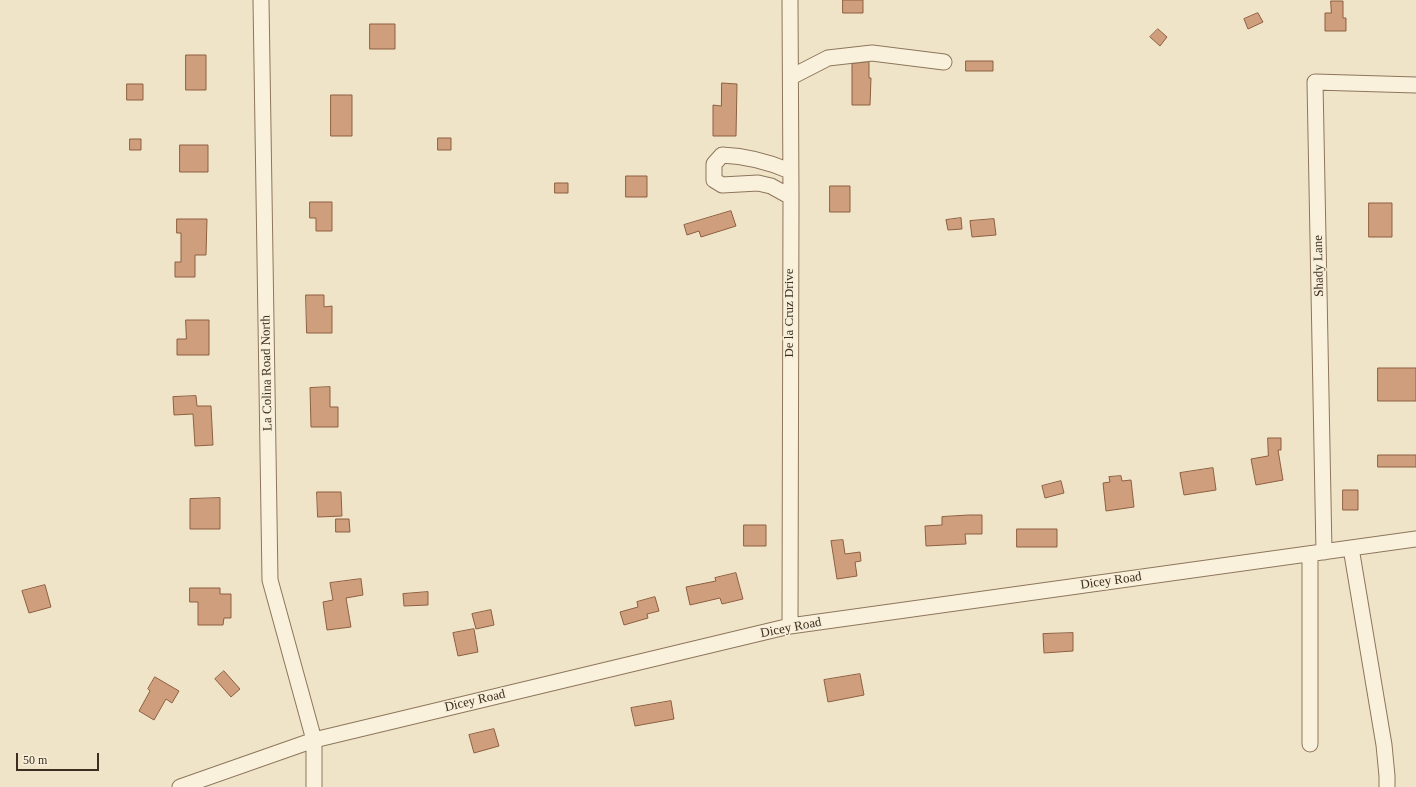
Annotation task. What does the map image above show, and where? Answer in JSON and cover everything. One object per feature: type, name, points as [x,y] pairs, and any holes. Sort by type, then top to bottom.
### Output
[{"type":"street","name":"La Colina Road North","points":[[261,0],[270,580],[314,740],[314,787]]},
{"type":"street","name":"De la Cruz Drive","points":[[790,0],[790,626]]},
{"type":"street","points":[[791,77],[828,58],[872,52],[944,62]]},
{"type":"street","name":"Shady Lane","points":[[1317,553],[1315,82],[1416,85]]},
{"type":"street","points":[[790,171],[775,164],[739,156],[722,155],[714,164],[714,180],[722,185],[758,183],[771,186],[791,197]]},
{"type":"street","name":"Dicey Road","points":[[180,787],[314,740],[790,626],[1416,539]]},
{"type":"street","points":[[1351,548],[1383,741],[1387,787]]},
{"type":"street","points":[[1310,744],[1317,553]]},
{"type":"building","points":[[843,0],[863,0],[863,13],[843,13]]},
{"type":"building","points":[[1331,1],[1343,1],[1343,18],[1346,18],[1346,31],[1325,31],[1325,13],[1331,13]]},
{"type":"building","points":[[1258,13],[1263,22],[1248,29],[1244,19]]},
{"type":"building","points":[[370,24],[395,24],[395,49],[370,49]]},
{"type":"building","points":[[1158,29],[1167,37],[1160,46],[1150,37]]},
{"type":"building","points":[[186,55],[206,55],[206,90],[186,90]]},
{"type":"building","points":[[966,61],[993,61],[993,71],[966,71]]},
{"type":"building","points":[[869,62],[869,78],[871,78],[870,105],[852,105],[852,64]]},
{"type":"building","points":[[722,83],[737,84],[736,136],[713,136],[713,105],[721,106]]},
{"type":"building","points":[[127,84],[143,84],[143,100],[127,100]]},
{"type":"building","points":[[331,95],[352,95],[352,136],[331,136]]},
{"type":"building","points":[[438,138],[451,138],[451,150],[438,150]]},
{"type":"building","points":[[130,139],[141,139],[141,150],[130,150]]},
{"type":"building","points":[[180,145],[208,145],[208,172],[180,172]]},
{"type":"building","points":[[626,176],[647,176],[647,197],[626,197]]},
{"type":"building","points":[[555,183],[568,183],[568,193],[555,193]]},
{"type":"building","points":[[830,186],[850,186],[850,212],[830,212]]},
{"type":"building","points":[[310,202],[332,202],[332,231],[316,231],[316,218],[310,218]]},
{"type":"building","points":[[1369,203],[1392,203],[1392,237],[1369,237]]},
{"type":"building","points":[[731,211],[736,226],[701,237],[699,231],[687,235],[684,225]]},
{"type":"building","points":[[961,218],[962,229],[948,230],[946,220]]},
{"type":"building","points":[[177,219],[207,219],[206,255],[195,255],[195,277],[175,277],[175,262],[181,262],[181,233],[177,233]]},
{"type":"building","points":[[994,219],[996,235],[972,237],[970,221]]},
{"type":"building","points":[[306,295],[324,295],[324,307],[332,306],[332,333],[307,333]]},
{"type":"building","points":[[186,320],[209,320],[209,355],[177,355],[177,339],[186,339]]},
{"type":"building","points":[[1378,368],[1416,368],[1416,401],[1378,401]]},
{"type":"building","points":[[330,387],[330,407],[338,407],[338,427],[311,427],[310,388]]},
{"type":"building","points":[[196,396],[197,406],[211,406],[213,445],[195,446],[193,414],[174,415],[173,397]]},
{"type":"building","points":[[1268,438],[1281,438],[1281,450],[1278,450],[1283,480],[1256,485],[1251,459],[1268,456]]},
{"type":"building","points":[[1378,455],[1416,455],[1416,467],[1378,467]]},
{"type":"building","points":[[1213,468],[1216,490],[1184,495],[1180,473]]},
{"type":"building","points":[[1121,476],[1122,481],[1131,480],[1134,507],[1106,511],[1103,483],[1110,482],[1109,477]]},
{"type":"building","points":[[1061,481],[1064,493],[1045,498],[1042,486]]},
{"type":"building","points":[[1343,490],[1358,490],[1358,510],[1343,510]]},
{"type":"building","points":[[317,492],[341,492],[342,516],[318,517]]},
{"type":"building","points":[[220,498],[220,529],[190,529],[190,499]]},
{"type":"building","points":[[982,515],[982,534],[965,534],[966,544],[926,546],[925,526],[942,525],[942,517]]},
{"type":"building","points":[[336,519],[349,519],[350,532],[336,532]]},
{"type":"building","points":[[744,525],[766,525],[766,546],[744,546]]},
{"type":"building","points":[[1017,529],[1057,529],[1057,547],[1017,547]]},
{"type":"building","points":[[843,540],[845,554],[860,552],[861,561],[855,562],[857,576],[837,579],[831,541]]},
{"type":"building","points":[[736,573],[743,599],[722,604],[720,598],[690,605],[686,587],[716,581],[715,578]]},
{"type":"building","points":[[361,579],[363,595],[346,598],[351,627],[327,630],[323,602],[333,600],[330,583]]},
{"type":"building","points":[[45,585],[51,607],[29,613],[22,591]]},
{"type":"building","points":[[190,588],[220,588],[220,594],[231,594],[231,618],[224,618],[223,625],[198,625],[198,602],[190,602]]},
{"type":"building","points":[[428,592],[428,605],[404,606],[403,594]]},
{"type":"building","points":[[655,597],[659,611],[647,614],[648,618],[624,625],[620,612],[638,607],[637,602]]},
{"type":"building","points":[[491,610],[494,625],[476,629],[472,614]]},
{"type":"building","points":[[474,629],[478,652],[458,656],[453,633]]},
{"type":"building","points":[[1073,633],[1073,651],[1044,653],[1043,634]]},
{"type":"building","points":[[224,671],[240,689],[231,697],[215,679]]},
{"type":"building","points":[[860,674],[864,695],[828,702],[824,680]]},
{"type":"building","points":[[155,677],[179,691],[172,703],[166,699],[154,720],[139,711],[150,691],[148,689]]},
{"type":"building","points":[[671,701],[674,719],[635,726],[631,708]]},
{"type":"building","points":[[494,729],[499,746],[474,753],[469,735]]}]
